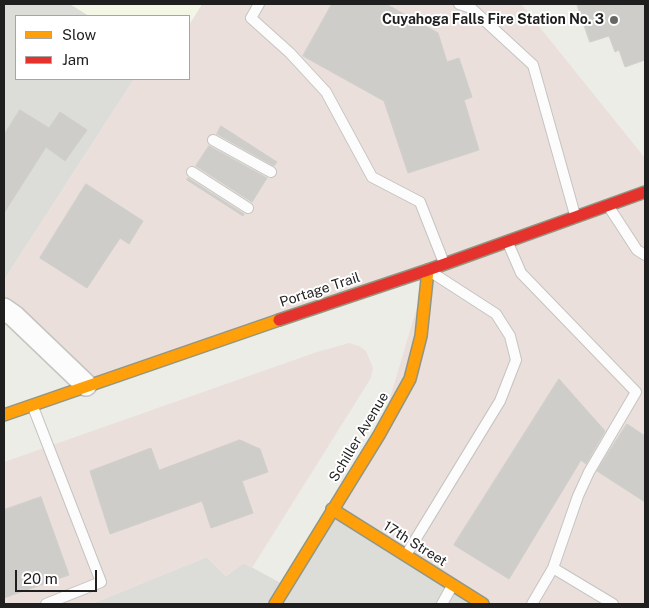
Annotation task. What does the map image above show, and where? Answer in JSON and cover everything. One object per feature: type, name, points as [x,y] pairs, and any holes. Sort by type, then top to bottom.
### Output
[{"type":"main road","name":"Portage Trail","points":[[4,415],[86,385],[428,270],[506,240],[645,192]]},
{"type":"main road","name":"Schiller Avenue","points":[[275,604],[379,435],[410,379],[421,336],[428,270]]},
{"type":"main road","name":"17th Street","points":[[332,509],[483,604]]},
{"type":"street","points":[[4,309],[14,316],[86,385]]},
{"type":"lane","points":[[260,4],[251,18],[290,53],[326,92],[372,177],[420,202],[444,264]]},
{"type":"lane","points":[[458,4],[471,8],[533,65],[576,216]]},
{"type":"lane","points":[[213,140],[270,172]]},
{"type":"lane","points":[[192,172],[248,208]]},
{"type":"lane","points":[[608,205],[637,250],[645,255]]},
{"type":"lane","points":[[506,240],[521,273],[636,392],[589,472],[578,496],[553,568],[532,604]]},
{"type":"lane","points":[[405,556],[500,402],[516,360],[510,336],[496,314],[428,270]]},
{"type":"lane","points":[[32,405],[101,582],[46,604]]},
{"type":"lane","points":[[553,568],[613,604]]},
{"type":"lane","points":[[442,604],[453,585]]},
{"type":"shaded area","points":[[4,4],[70,4],[87,15],[15,15],[15,80],[133,80],[4,280]]},
{"type":"shaded area","points":[[70,4],[202,4],[190,23],[190,15],[87,15]]},
{"type":"shaded area","points":[[202,4],[521,4],[645,158],[645,604],[483,604],[332,509],[379,435],[428,270],[86,385],[4,309],[4,280],[133,80],[190,80],[190,23]]},
{"type":"shaded area","points":[[349,343],[359,346],[366,351],[373,368],[371,378],[252,568],[244,563],[226,576],[207,557],[91,604],[4,604],[4,462],[317,352]]},
{"type":"shaded area","points":[[332,509],[483,604],[91,604],[207,557],[226,576],[244,563],[286,586]]},
{"type":"building","points":[[332,4],[386,4],[438,33],[447,62],[459,58],[472,97],[464,100],[479,150],[408,173],[384,101],[303,56]]},
{"type":"building","name":"Cuyahoga Falls Fire Station No. 3","points":[[577,4],[645,4],[645,60],[625,67],[619,50],[615,52],[609,36],[590,42]]},
{"type":"building","points":[[20,110],[49,128],[60,112],[87,130],[65,161],[46,147],[4,213],[4,135]]},
{"type":"building","points":[[221,126],[277,162],[274,166],[217,134]]},
{"type":"building","points":[[209,146],[267,178],[252,202],[196,166]]},
{"type":"building","points":[[188,178],[244,214],[243,216],[187,180]]},
{"type":"building","points":[[86,184],[143,221],[129,244],[120,238],[87,288],[40,258]]},
{"type":"building","points":[[559,379],[605,431],[586,464],[581,460],[509,579],[454,545]]},
{"type":"building","points":[[627,424],[645,436],[645,502],[597,471]]},
{"type":"building","points":[[240,440],[260,449],[268,472],[242,481],[253,513],[211,528],[202,501],[110,534],[90,471],[151,448],[159,470]]},
{"type":"building","points":[[41,497],[69,575],[4,598],[4,510]]},
{"type":"traffic: slow","points":[[275,604],[379,435],[410,379],[421,336],[428,270]]},
{"type":"traffic: slow","points":[[4,415],[279,320]]},
{"type":"traffic: slow","points":[[332,509],[483,604]]},
{"type":"traffic: jam","points":[[279,320],[428,270],[645,192]]},
{"type":"place","name":"Cuyahoga Falls Fire Station No. 3","points":[[614,20]]}]
